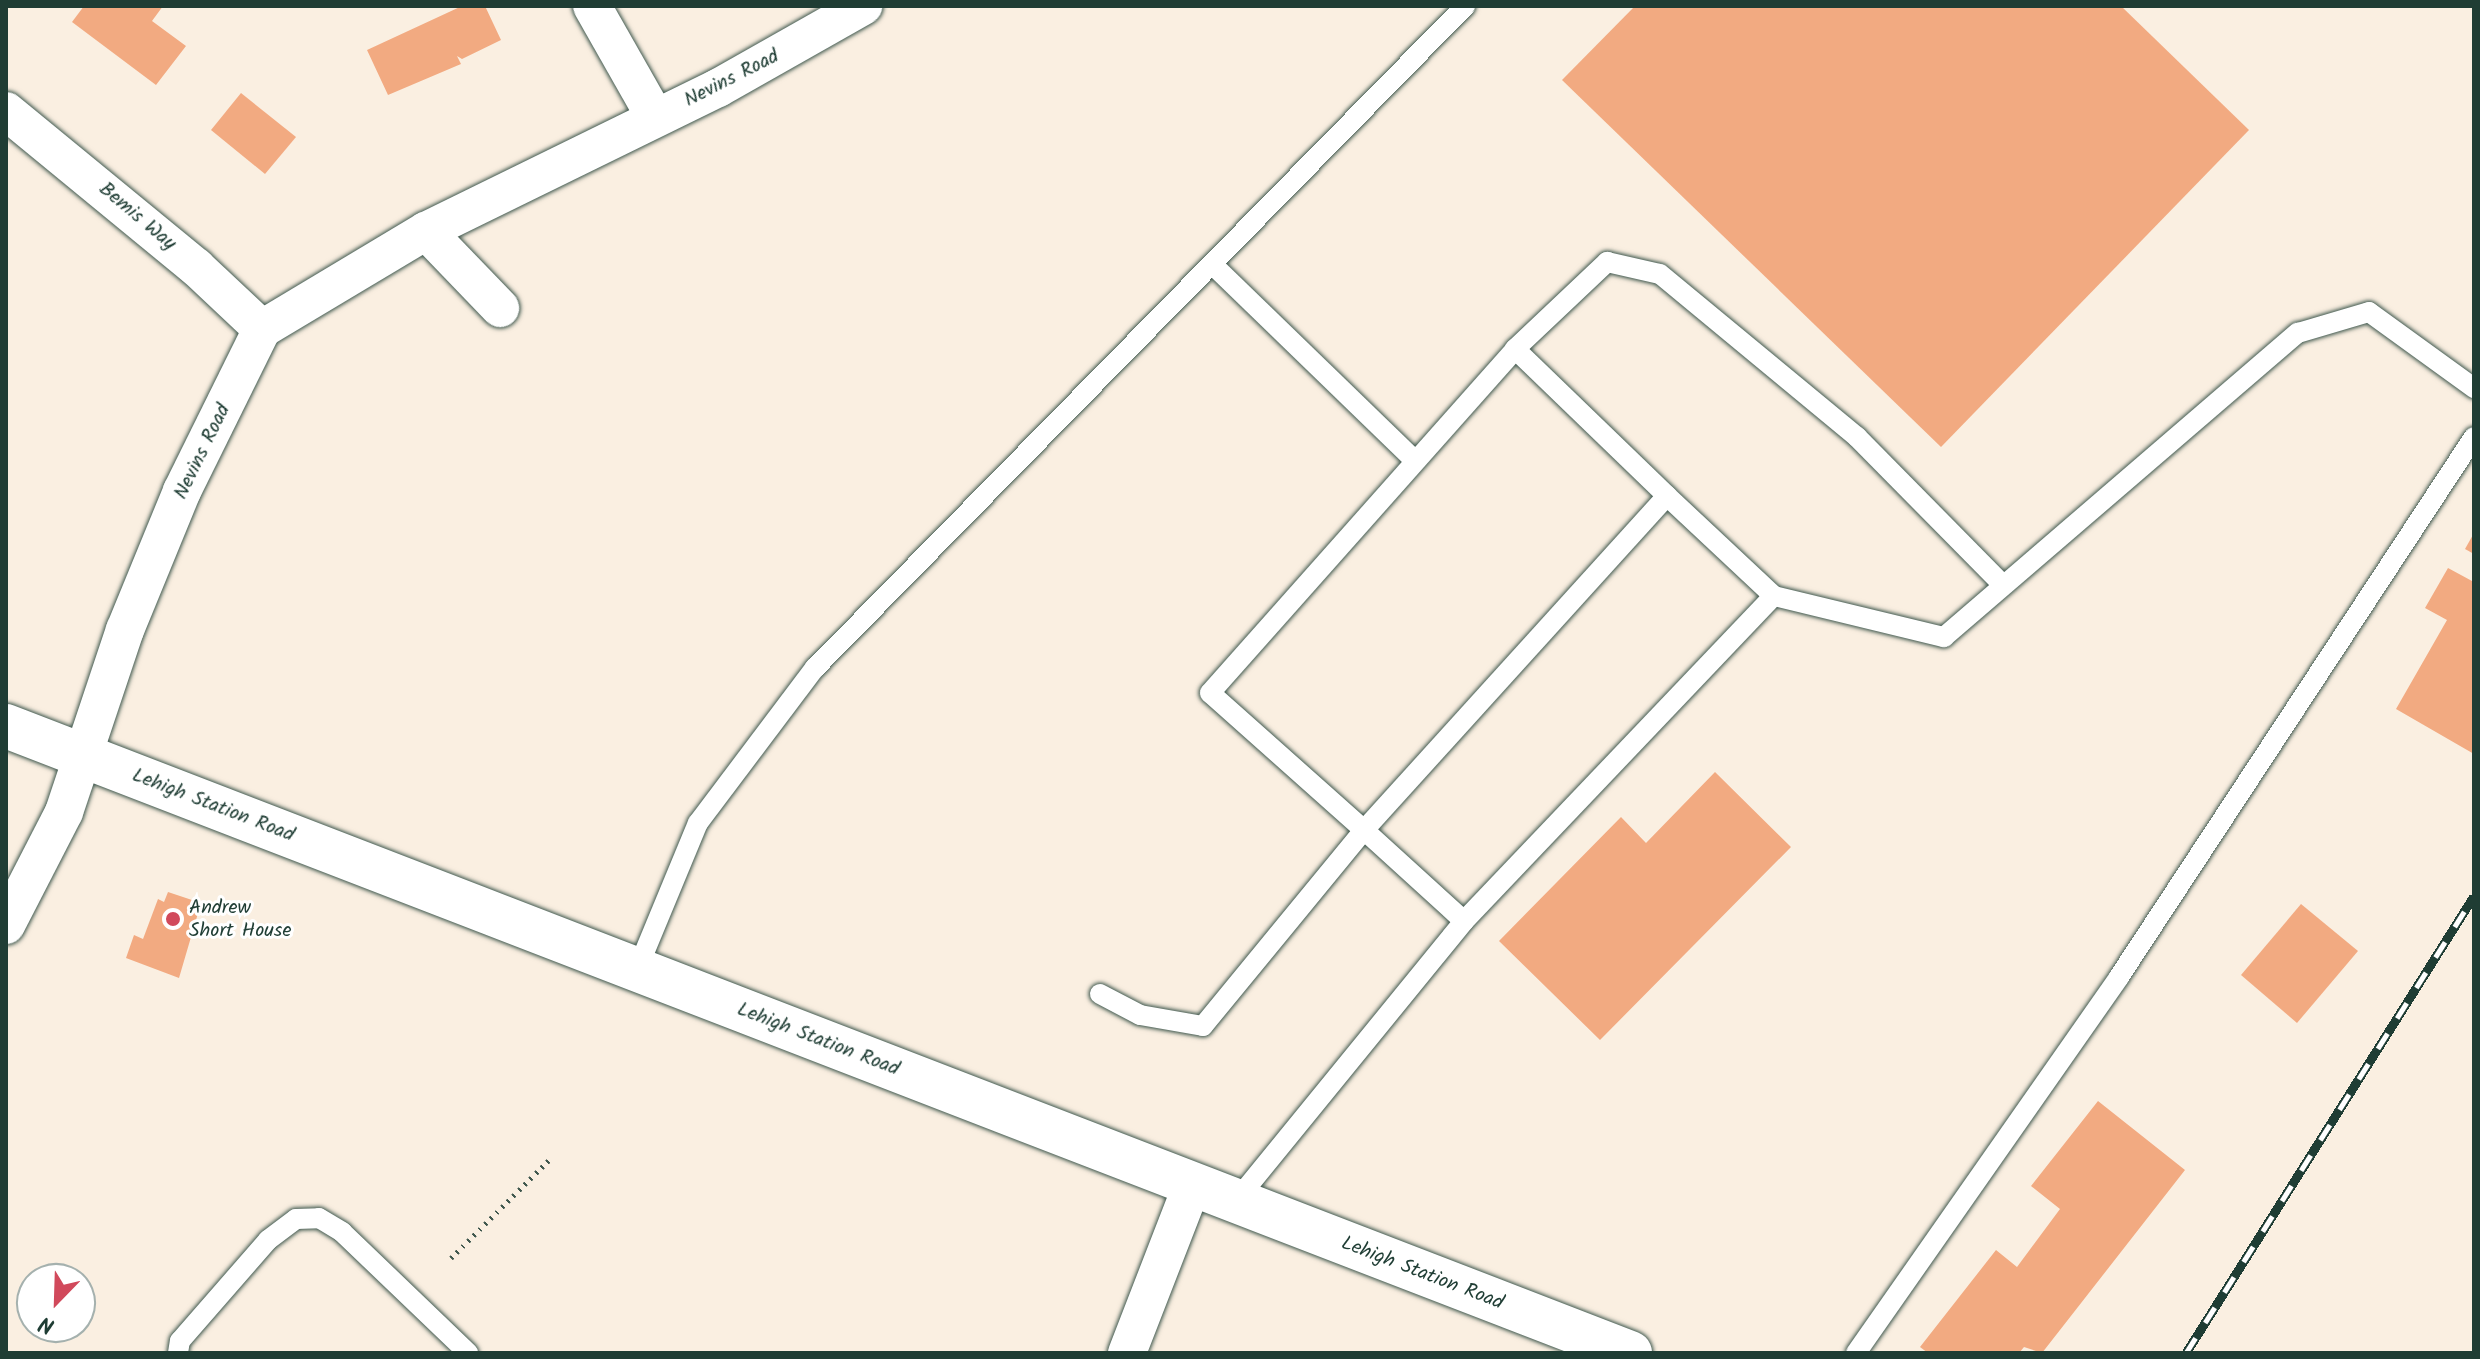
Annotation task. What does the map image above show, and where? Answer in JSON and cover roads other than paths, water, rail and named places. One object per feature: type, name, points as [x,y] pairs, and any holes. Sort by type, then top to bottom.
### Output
[{"type":"main road","name":"Lehigh Station Road","points":[[6,726],[1630,1353]]},
{"type":"street","points":[[592,6],[655,117]]},
{"type":"street","name":"Nevins Road","points":[[6,925],[64,812],[81,755],[182,491],[262,329],[426,231],[718,88],[863,6]]},
{"type":"street","name":"Bemis Way","points":[[6,111],[196,267],[262,329]]},
{"type":"street","points":[[426,231],[500,308]]},
{"type":"street","points":[[1127,1353],[1192,1185]]},
{"type":"lane","points":[[637,970],[698,823],[815,668],[1465,6]]},
{"type":"lane","points":[[1464,921],[1210,693],[1515,349],[1607,262],[1660,274],[1857,437],[2002,584]]},
{"type":"lane","points":[[1213,265],[1415,461]]},
{"type":"lane","points":[[1515,349],[1774,596],[1944,637],[2002,584],[2298,333],[2369,312],[2474,388]]},
{"type":"lane","points":[[1856,1353],[2119,977],[2474,437]]},
{"type":"lane","points":[[1100,994],[1140,1015],[1203,1026],[1364,830],[1667,496]]},
{"type":"lane","points":[[1235,1202],[1464,921],[1774,596]]},
{"type":"lane","points":[[178,1353],[180,1341],[268,1240],[296,1219],[319,1218],[342,1232],[468,1353]]},
{"type":"railway","points":[[2186,1353],[2474,896]]},
{"type":"place","name":"Andrew Short House","points":[[173,919]]}]
